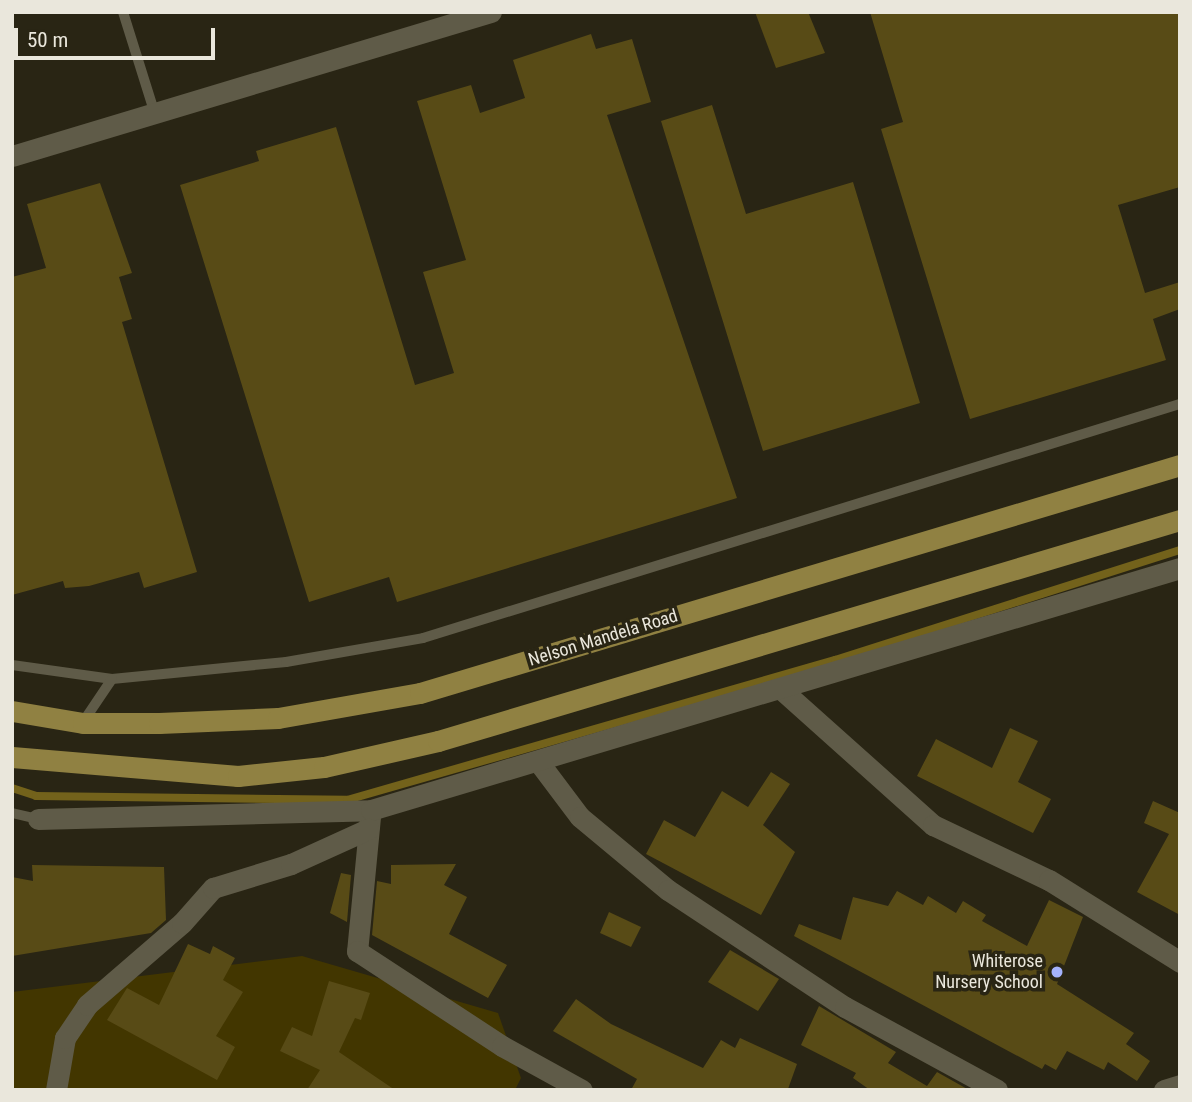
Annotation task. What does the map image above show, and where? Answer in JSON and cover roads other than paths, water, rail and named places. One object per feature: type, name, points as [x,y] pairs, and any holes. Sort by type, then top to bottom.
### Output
[{"type":"main road","name":"Nelson Mandela Road","points":[[12,711],[83,723],[278,718],[420,693],[1180,466]]},
{"type":"main road","points":[[12,757],[238,776],[324,767],[438,741],[1180,520]]},
{"type":"street","points":[[12,156],[156,117],[491,12]]},
{"type":"street","points":[[55,1090],[65,1038],[87,1005],[182,923],[213,888],[291,864],[369,820],[540,764],[1180,568]]},
{"type":"street","points":[[782,690],[933,825],[1049,880],[1180,962]]},
{"type":"street","points":[[540,764],[580,817],[667,890],[845,1007],[997,1090]]},
{"type":"street","points":[[38,819],[369,820]]},
{"type":"street","points":[[369,820],[357,951],[502,1046],[582,1090]]},
{"type":"street","points":[[1164,1090],[1180,1085]]},
{"type":"lane","points":[[123,12],[156,117]]},
{"type":"lane","points":[[12,665],[112,679],[286,662],[423,638],[1180,404]]},
{"type":"lane","points":[[83,723],[112,679]]},
{"type":"lane","points":[[12,813],[38,819]]},
{"type":"waterway","points":[[12,788],[36,796],[347,800],[835,660],[1180,550]]},
{"type":"place","name":"Whiterose Nursery School","points":[[1057,972]]}]
